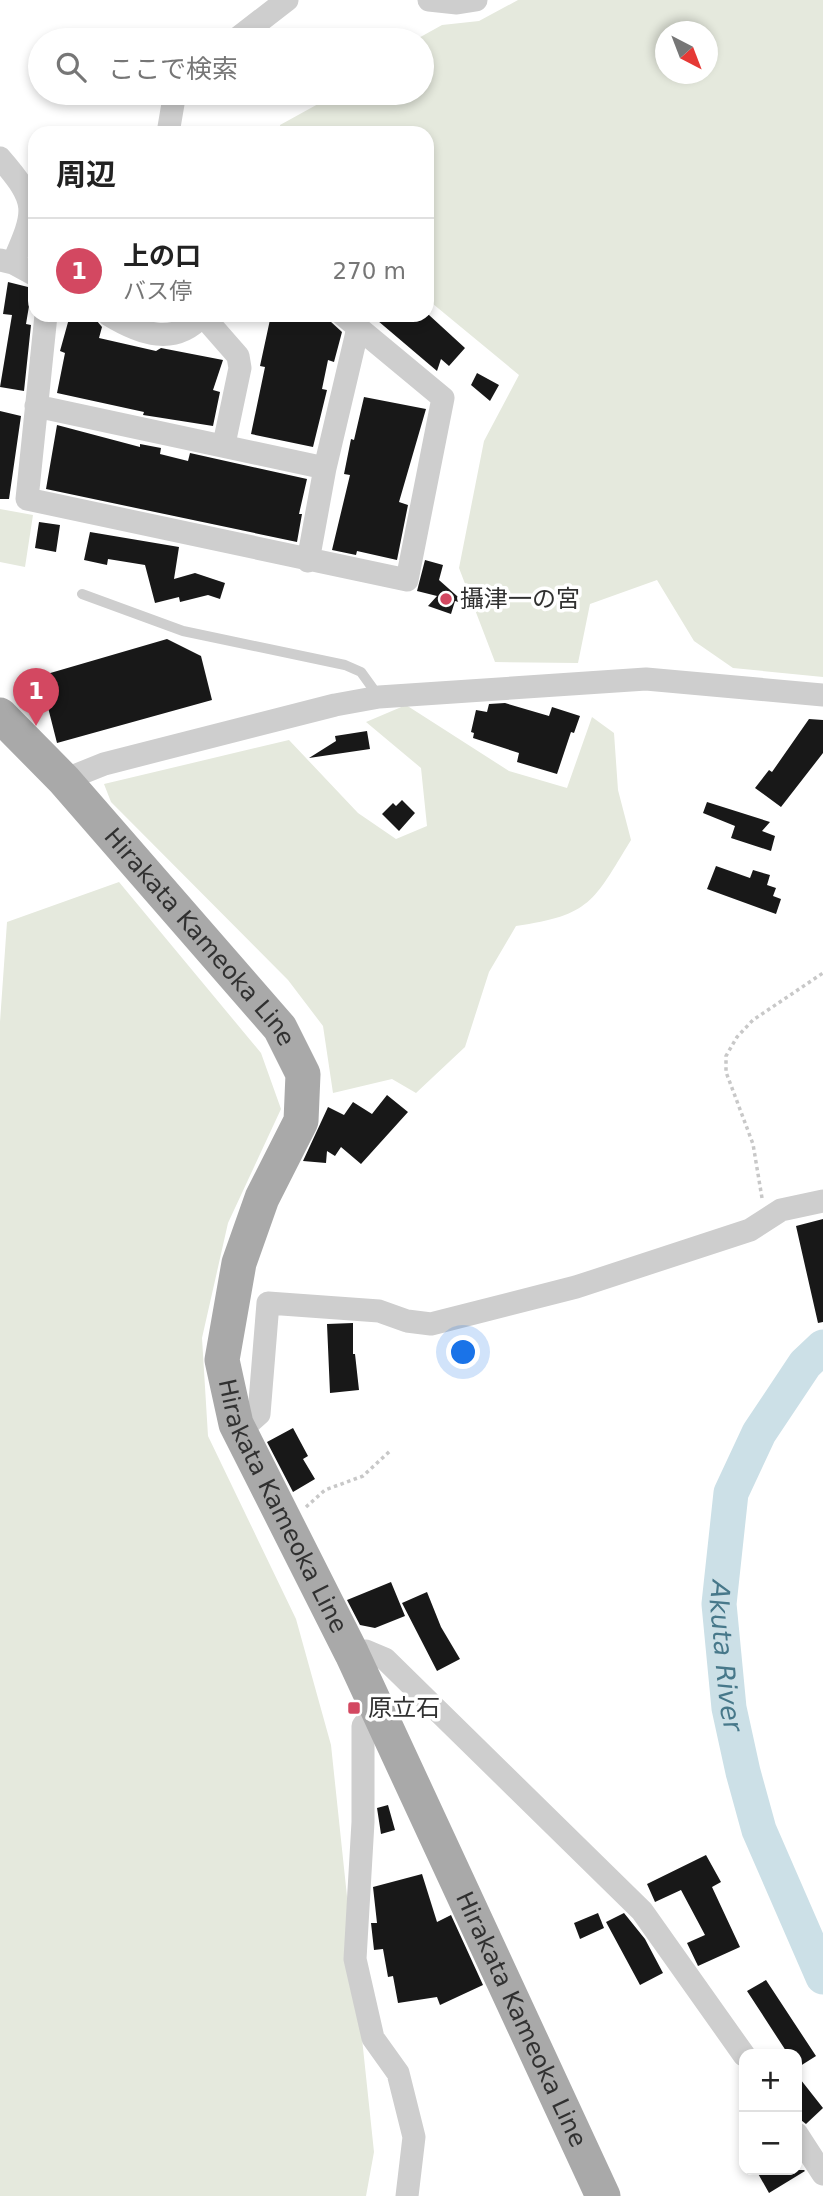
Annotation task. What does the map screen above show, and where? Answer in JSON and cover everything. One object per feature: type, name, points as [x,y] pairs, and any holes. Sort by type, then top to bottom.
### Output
[{"type":"main road","name":"Hirakata Kameoka Line","points":[[0,720],[64,780],[280,1028],[303,1074],[300,1121],[262,1198],[239,1263],[222,1360],[236,1424],[352,1654],[603,2196]]},
{"type":"street","points":[[251,28],[287,0]]},
{"type":"street","points":[[429,0],[457,3],[476,0]]},
{"type":"street","points":[[169,126],[173,105]]},
{"type":"street","points":[[0,158],[10,182],[27,190],[28,201]]},
{"type":"street","points":[[28,225],[7,261],[28,272]]},
{"type":"street","points":[[45,322],[27,499],[407,580],[443,398],[352,322]]},
{"type":"street","points":[[121,322],[155,336],[190,329],[197,322]]},
{"type":"street","points":[[208,322],[238,356],[240,369],[224,444]]},
{"type":"street","points":[[308,561],[351,322]]},
{"type":"street","points":[[36,406],[224,444],[326,468]]},
{"type":"street","points":[[64,780],[104,764],[335,705],[379,697],[646,679],[823,695]]},
{"type":"street","points":[[236,1424],[250,1422],[259,1414],[268,1303],[379,1311],[407,1321],[431,1324],[589,1283],[750,1230],[781,1210],[823,1201]]},
{"type":"street","points":[[352,1654],[366,1651],[385,1659],[642,1911],[740,2049]]},
{"type":"street","points":[[376,1709],[363,1726],[363,1822],[355,1959],[373,2038],[398,2073],[414,2137],[407,2196]]},
{"type":"street","points":[[802,2142],[823,2174]]},
{"type":"lane","points":[[82,594],[183,631],[345,665],[361,672],[379,697]]},
{"type":"path","points":[[765,1218],[753,1144],[726,1073],[726,1056],[737,1037],[753,1020],[823,973]]},
{"type":"path","points":[[287,1524],[325,1490],[363,1476],[390,1451]]},
{"type":"shaded area","points":[[518,0],[823,0],[823,677],[733,668],[694,641],[657,580],[590,604],[578,663],[495,662],[459,568],[484,441],[519,375],[434,305],[434,126],[280,125],[316,105],[434,105],[434,29],[442,25],[479,21]]},
{"type":"shaded area","points":[[0,509],[33,515],[25,567],[0,562]]},
{"type":"shaded area","points":[[406,705],[509,771],[567,788],[592,717],[614,733],[618,790],[631,840],[608,878],[587,902],[560,917],[516,926],[489,972],[465,1047],[416,1093],[392,1079],[333,1093],[323,1026],[288,980],[111,802],[104,784],[289,740],[358,813],[396,839],[427,826],[421,768],[366,722]]},
{"type":"shaded area","points":[[119,882],[261,1053],[281,1109],[228,1223],[202,1338],[208,1436],[296,1619],[331,1745],[374,2152],[366,2196],[0,2196],[0,1022],[7,922]]},
{"type":"building","points":[[8,282],[28,287],[26,324],[31,325],[24,391],[0,387],[12,315],[3,314]]},
{"type":"building","points":[[434,320],[465,348],[449,366],[441,359],[437,371],[379,322],[434,322]]},
{"type":"building","points":[[68,322],[98,322],[102,327],[99,338],[156,351],[161,348],[223,360],[213,390],[220,392],[213,426],[143,415],[144,412],[57,393],[65,353],[60,351]]},
{"type":"building","points":[[269,322],[331,322],[342,332],[334,362],[328,360],[322,389],[327,390],[313,447],[251,434],[265,367],[260,366]]},
{"type":"building","points":[[477,373],[499,385],[490,401],[471,385]]},
{"type":"building","points":[[364,397],[426,409],[399,502],[408,505],[397,560],[357,551],[356,555],[332,550],[350,475],[344,474],[351,439],[354,440]]},
{"type":"building","points":[[0,411],[21,416],[9,499],[0,499]]},
{"type":"building","points":[[57,425],[140,447],[140,444],[161,448],[160,454],[188,461],[190,453],[307,479],[299,514],[302,514],[297,542],[46,489]]},
{"type":"building","points":[[39,522],[60,525],[56,552],[35,548]]},
{"type":"building","points":[[90,532],[179,547],[174,579],[195,573],[225,583],[220,599],[208,595],[180,602],[179,597],[155,603],[145,565],[108,559],[107,565],[84,560]]},
{"type":"building","points":[[425,560],[443,565],[439,580],[466,604],[455,601],[451,614],[428,606],[437,596],[417,591]]},
{"type":"building","points":[[167,639],[201,656],[212,700],[57,743],[40,676]]},
{"type":"building","points":[[505,703],[549,716],[552,707],[580,716],[574,733],[571,732],[557,774],[517,762],[519,753],[473,738],[474,733],[471,732],[476,710],[487,712],[489,704]]},
{"type":"building","points":[[809,719],[823,720],[823,753],[781,807],[755,788],[769,770],[772,772]]},
{"type":"building","points":[[367,731],[370,749],[309,758],[336,741],[335,736]]},
{"type":"building","points":[[402,800],[415,813],[399,831],[382,814],[393,803],[396,806]]},
{"type":"building","points":[[707,802],[770,822],[762,831],[775,836],[771,851],[731,838],[735,826],[703,813]]},
{"type":"building","points":[[716,866],[750,878],[753,870],[770,875],[767,885],[776,888],[773,896],[781,899],[776,914],[707,889]]},
{"type":"building","points":[[387,1095],[408,1112],[361,1164],[341,1147],[335,1156],[327,1151],[326,1163],[303,1161],[328,1107],[344,1115],[353,1102],[372,1114]]},
{"type":"building","points":[[823,1219],[823,1322],[818,1323],[796,1226]]},
{"type":"building","points":[[353,1323],[353,1354],[359,1390],[330,1393],[327,1324]]},
{"type":"building","points":[[293,1428],[308,1456],[303,1459],[315,1479],[293,1492],[267,1442]]},
{"type":"building","points":[[391,1582],[405,1616],[375,1628],[360,1625],[347,1600]]},
{"type":"building","points":[[427,1592],[441,1627],[460,1659],[437,1671],[402,1603]]},
{"type":"building","points":[[388,1805],[395,1830],[381,1834],[377,1808]]},
{"type":"building","points":[[706,1855],[721,1882],[712,1887],[740,1947],[698,1966],[687,1943],[705,1935],[681,1890],[655,1902],[647,1884]]},
{"type":"building","points":[[422,1874],[437,1922],[451,1915],[483,1985],[440,2005],[437,1997],[398,2003],[393,1976],[388,1977],[383,1949],[374,1950],[371,1923],[377,1923],[373,1887]]},
{"type":"building","points":[[598,1913],[604,1928],[580,1939],[574,1923]]},
{"type":"building","points":[[624,1913],[645,1939],[663,1973],[640,1985],[606,1922]]},
{"type":"building","points":[[766,1980],[816,2056],[802,2065],[802,2049],[785,2049],[747,1991]]},
{"type":"building","points":[[802,2081],[823,2108],[806,2124],[802,2121]]},
{"type":"building","points":[[759,2175],[798,2175],[769,2193]]},
{"type":"waterway","name":"Akuta River","points":[[823,1347],[805,1364],[759,1433],[731,1493],[719,1604],[729,1708],[759,1830],[823,1977]]},
{"type":"place","name":"攝津一の宮","points":[[446,599]]},
{"type":"place","name":"上の口","points":[[36,726]]},
{"type":"place","name":"原立石","points":[[354,1708]]}]
